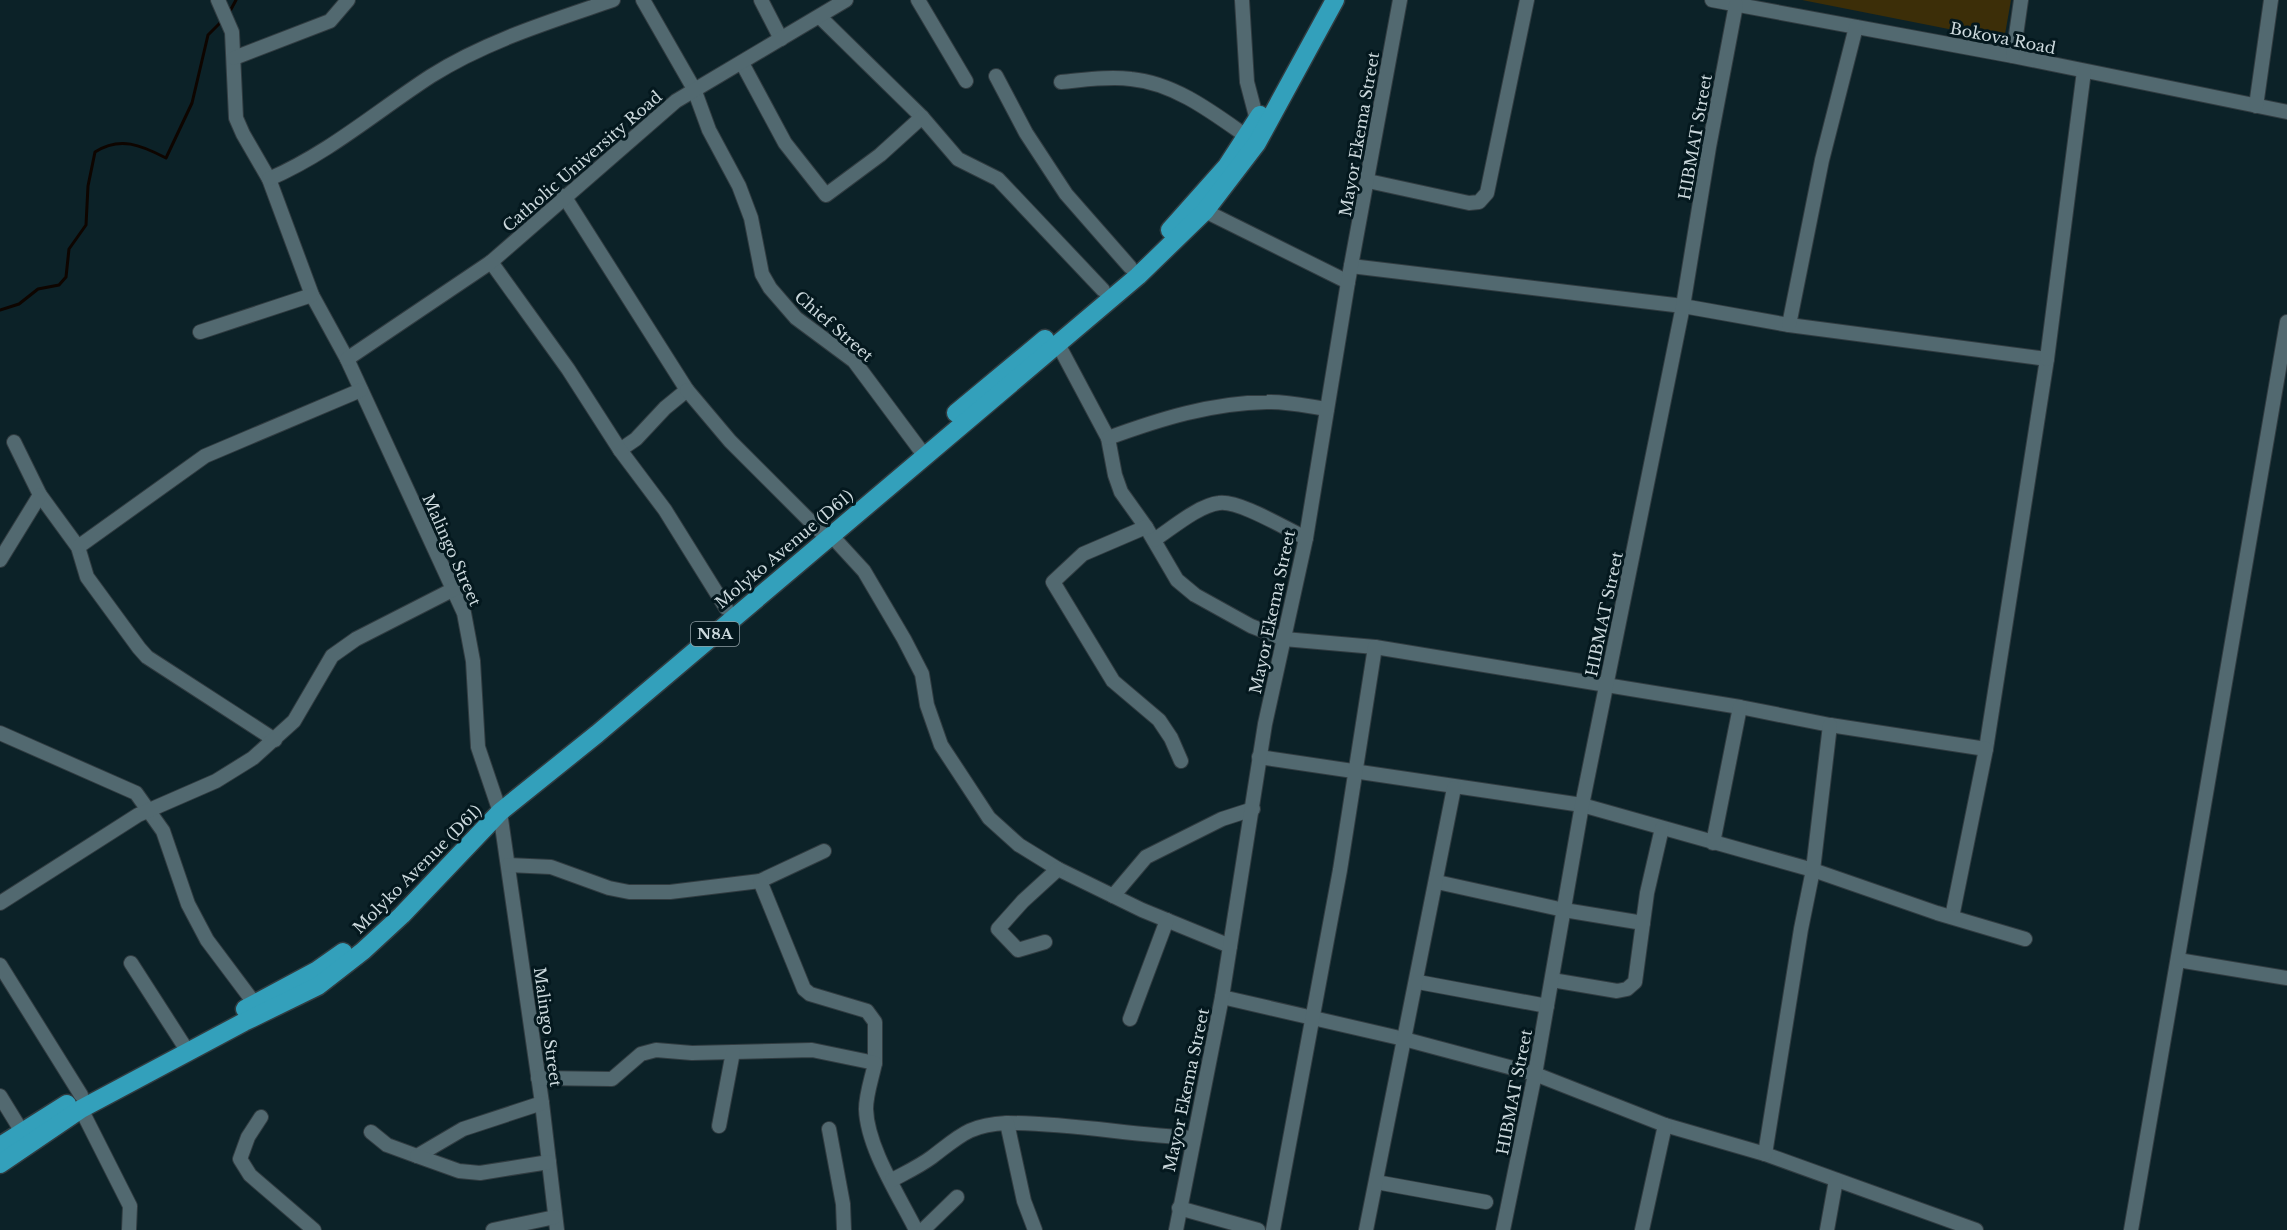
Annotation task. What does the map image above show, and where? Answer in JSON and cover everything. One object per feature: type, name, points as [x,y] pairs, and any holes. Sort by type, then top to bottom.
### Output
[{"type":"highway","name":"Molyko Avenue (D61)","points":[[81,1102],[318,986],[363,951],[402,915],[499,806],[614,719],[1130,267],[1193,205],[1227,166],[1257,120],[1291,62],[1322,0]]},
{"type":"highway","name":"Molyko Avenue (D61)","points":[[920,451],[1058,344],[1138,276],[1205,212],[1257,143],[1281,104],[1335,0]]},
{"type":"highway","name":"Molyko Avenue (D61)","points":[[0,1164],[25,1138],[81,1102],[316,971],[360,938],[499,806],[726,608],[825,533]]},
{"type":"highway","name":"Molyko Avenue (D61)","points":[[0,1146],[25,1138]]},
{"type":"street","points":[[234,58],[330,21],[348,0]]},
{"type":"street","points":[[269,178],[295,166],[359,128],[452,64],[565,16],[613,0]]},
{"type":"street","name":"Chief Street","points":[[643,0],[694,89],[709,130],[739,186],[751,218],[762,274],[770,288],[791,313],[854,361],[920,451]]},
{"type":"street","points":[[761,0],[781,39]]},
{"type":"street","name":"Catholic University Road","points":[[347,359],[491,262],[650,122],[694,89],[742,63],[846,0]]},
{"type":"street","points":[[918,0],[966,81]]},
{"type":"street","points":[[1242,0],[1247,82],[1257,120]]},
{"type":"street","name":"Mayor Ekema Street","points":[[1176,1230],[1222,997],[1253,809],[1259,757],[1306,538],[1348,282],[1400,0]]},
{"type":"street","points":[[1368,181],[1469,202],[1479,202],[1487,193],[1527,0]]},
{"type":"street","name":"Bokova Road","points":[[1712,0],[2013,56],[2287,112]]},
{"type":"street","points":[[2013,56],[2021,0]]},
{"type":"street","points":[[2256,106],[2271,0]]},
{"type":"street","name":"HIBMAT Street","points":[[1503,1230],[1535,1074],[1605,687],[1683,306],[1709,147],[1736,5]]},
{"type":"street","name":"Malingo Street","points":[[224,11],[234,58],[236,118],[269,178],[312,295],[347,359],[464,613],[471,650],[478,747],[499,806],[542,1103],[556,1223]]},
{"type":"street","points":[[820,17],[922,117],[958,159],[998,179],[1103,290]]},
{"type":"street","points":[[1789,324],[1822,160],[1856,27]]},
{"type":"street","points":[[742,63],[785,143],[825,195],[880,155],[922,117]]},
{"type":"street","points":[[1952,917],[1986,749],[2046,359],[2084,71]]},
{"type":"street","points":[[996,76],[1026,133],[1066,194],[1130,267]]},
{"type":"street","points":[[1061,82],[1131,79],[1155,85],[1193,100],[1246,136]]},
{"type":"street","points":[[564,196],[687,390],[730,441],[864,572],[922,674],[927,705],[941,745],[989,818],[1008,837],[1058,869],[1113,896],[1230,946]]},
{"type":"street","points":[[1205,212],[1348,282]]},
{"type":"street","points":[[491,262],[568,369],[620,450],[664,510],[726,608]]},
{"type":"street","points":[[1352,266],[1683,306],[1789,324],[2046,359]]},
{"type":"street","points":[[200,332],[312,295]]},
{"type":"street","points":[[2132,1230],[2281,387],[2287,322]]},
{"type":"street","points":[[1058,344],[1108,438],[1115,475],[1121,492],[1146,527],[1177,580],[1195,595],[1251,626],[1284,639],[1375,647],[1830,725],[1986,749]]},
{"type":"street","points":[[78,547],[205,456],[361,390]]},
{"type":"street","points":[[620,450],[636,439],[665,408],[687,390]]},
{"type":"street","points":[[1108,438],[1172,415],[1246,403],[1269,402],[1327,409]]},
{"type":"street","points":[[14,442],[40,495],[78,547],[87,577],[113,617],[147,657],[274,740]]},
{"type":"street","points":[[0,560],[40,495]]},
{"type":"street","points":[[1154,540],[1217,503],[1236,506],[1306,538]]},
{"type":"street","points":[[1146,527],[1083,554],[1053,582],[1113,681],[1159,720],[1171,738],[1181,761]]},
{"type":"street","points":[[0,903],[138,815],[216,781],[264,750],[294,721],[332,656],[356,639],[454,589]]},
{"type":"street","points":[[1273,1230],[1356,774],[1375,647]]},
{"type":"street","points":[[1713,843],[1740,708]]},
{"type":"street","points":[[1765,1154],[1801,929],[1813,870],[1830,725]]},
{"type":"street","points":[[0,733],[136,793],[163,831],[192,914],[218,958],[255,1004]]},
{"type":"street","points":[[1259,757],[1356,774],[1582,806],[1813,870],[2025,939]]},
{"type":"street","points":[[1366,1230],[1418,982],[1454,788]]},
{"type":"street","points":[[1113,896],[1146,857],[1222,819],[1253,809]]},
{"type":"street","points":[[1552,980],[1617,990],[1627,989],[1635,982],[1643,922],[1662,828]]},
{"type":"street","points":[[508,865],[551,867],[609,888],[628,892],[670,892],[760,881],[824,851]]},
{"type":"street","points":[[1045,942],[1018,950],[998,929],[1023,901],[1058,869]]},
{"type":"street","points":[[760,881],[804,989],[810,994],[867,1011],[875,1022],[875,1063],[867,1100],[867,1120],[874,1144],[916,1230]]},
{"type":"street","points":[[1437,882],[1564,910],[1643,922]]},
{"type":"street","points":[[1130,1019],[1167,920]]},
{"type":"street","points":[[2178,960],[2287,978]]},
{"type":"street","points":[[131,963],[183,1044]]},
{"type":"street","points":[[0,965],[81,1102],[130,1206],[129,1230]]},
{"type":"street","points":[[1418,982],[1547,1006]]},
{"type":"street","points":[[1222,997],[1535,1074],[1665,1125],[1765,1154],[1976,1230]]},
{"type":"street","points":[[538,1078],[612,1079],[648,1050],[692,1053],[812,1050],[875,1063]]},
{"type":"street","points":[[719,1126],[733,1052]]},
{"type":"street","points":[[0,1096],[25,1138]]},
{"type":"street","points":[[417,1156],[477,1123],[542,1103]]},
{"type":"street","points":[[261,1117],[248,1137],[240,1158],[250,1175],[314,1230]]},
{"type":"street","points":[[1007,1123],[1024,1201],[1035,1230]]},
{"type":"street","points":[[892,1180],[931,1158],[958,1135],[986,1124],[1058,1124],[1155,1136],[1193,1138]]},
{"type":"street","points":[[1642,1230],[1665,1125]]},
{"type":"street","points":[[829,1129],[843,1204],[844,1230]]},
{"type":"street","points":[[371,1132],[387,1145],[459,1172],[480,1173],[549,1162]]},
{"type":"street","points":[[1827,1230],[1836,1180]]},
{"type":"street","points":[[1376,1182],[1486,1202]]},
{"type":"street","points":[[923,1230],[957,1197]]},
{"type":"street","points":[[1179,1208],[1258,1230]]},
{"type":"street","points":[[493,1230],[556,1223]]},
{"type":"shaded area","points":[[1802,0],[2011,0],[2004,40]]},
{"type":"waterway","points":[[229,13],[236,0]]},
{"type":"waterway","points":[[0,310],[19,304],[38,289],[59,285],[66,277],[69,249],[86,225],[88,186],[95,152],[104,147],[122,143],[148,149],[166,158],[192,103],[208,35],[223,20]]}]
